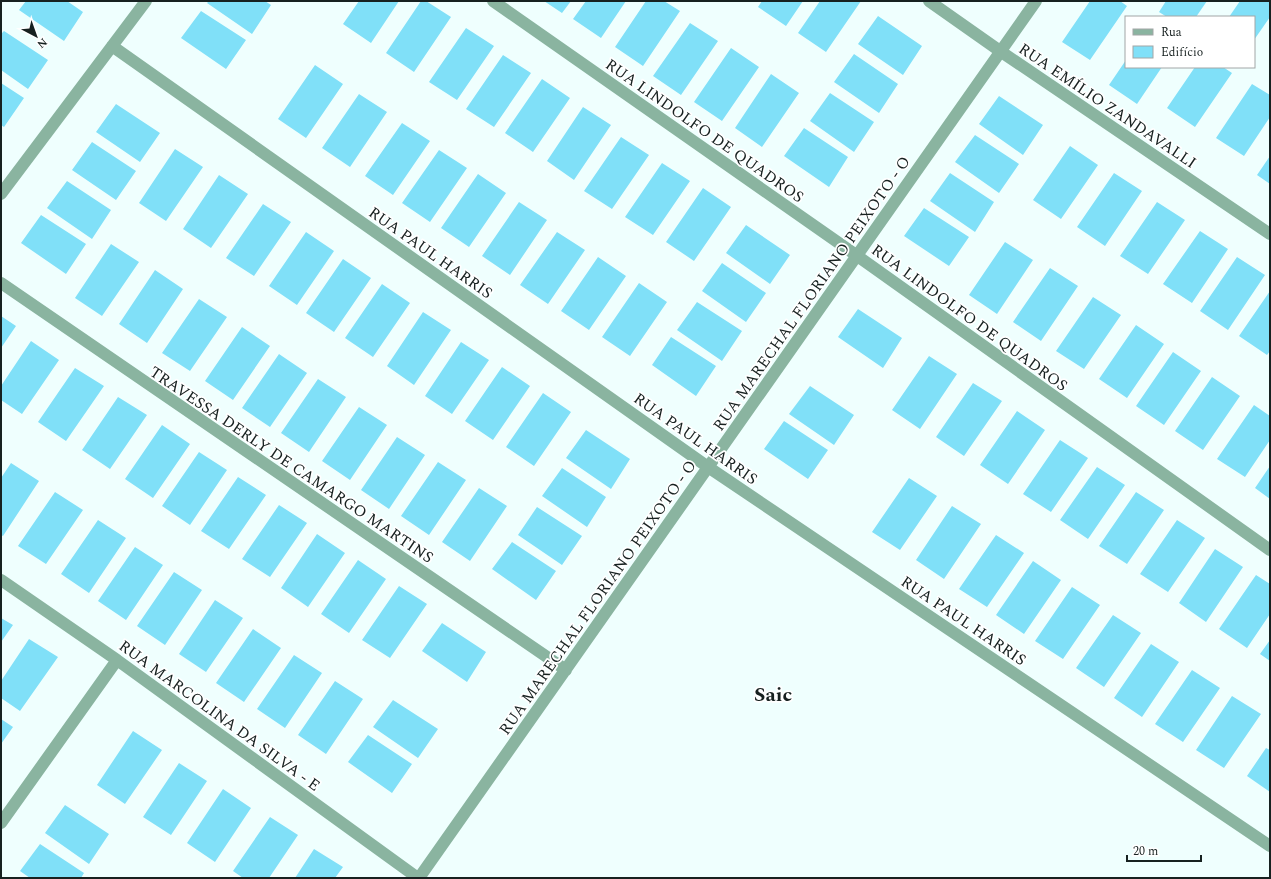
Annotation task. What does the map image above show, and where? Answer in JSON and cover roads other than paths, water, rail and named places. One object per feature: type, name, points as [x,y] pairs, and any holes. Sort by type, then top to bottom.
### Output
[{"type":"street","points":[[1,194],[146,1]]},
{"type":"street","name":"RUA LINDOLFO DE QUADROS","points":[[493,1],[856,255],[1270,550]]},
{"type":"street","name":"RUA EMÍLIO ZANDAVALLI","points":[[929,1],[1000,51],[1270,234]]},
{"type":"street","name":"RUA MARECHAL FLORIANO PEIXOTO - O","points":[[419,878],[1036,1]]},
{"type":"street","name":"RUA PAUL HARRIS","points":[[112,46],[708,467],[1270,846]]},
{"type":"street","name":"TRAVESSA DERLY DE CAMARGO MARTINS","points":[[1,283],[566,670]]},
{"type":"street","name":"RUA MARCOLINA DA SILVA - E","points":[[1,580],[116,660],[419,878]]},
{"type":"street","points":[[1,823],[116,660]]},
{"type":"district","name":"Saic","points":[[773,694]]}]
